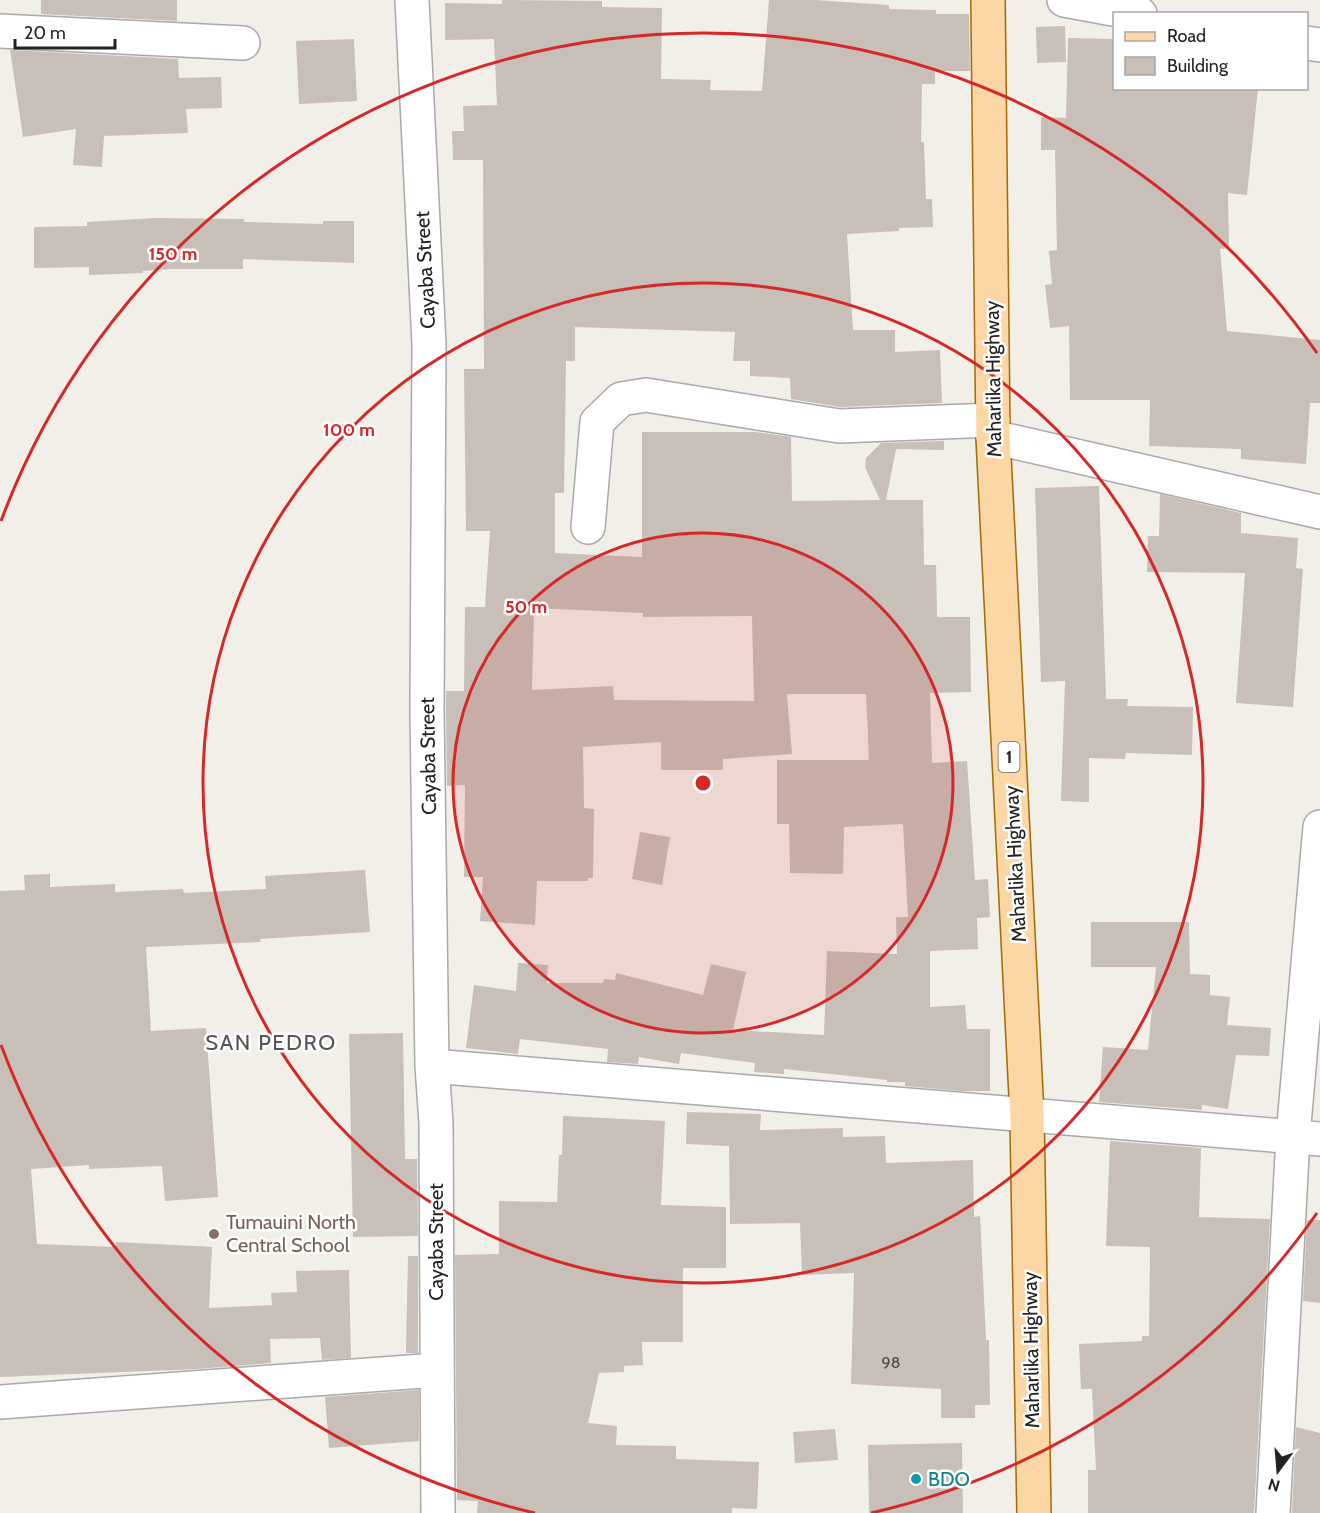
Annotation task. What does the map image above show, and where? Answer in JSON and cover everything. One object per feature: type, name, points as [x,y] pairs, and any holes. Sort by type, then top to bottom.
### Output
[{"type":"main road","name":"Maharlika Highway","points":[[988,0],[993,428],[1028,1116],[1034,1513]]},
{"type":"street","name":"Cayaba Street","points":[[412,0],[429,344],[427,711],[432,1066],[436,1123],[438,1513]]},
{"type":"street","points":[[1064,0],[1129,12]]},
{"type":"street","points":[[0,31],[243,43]]},
{"type":"street","points":[[588,527],[597,422],[621,399],[646,395],[839,426],[993,428],[1320,512]]},
{"type":"street","points":[[1273,1513],[1306,1138],[1320,827]]},
{"type":"street","points":[[432,1066],[1306,1138]]},
{"type":"street","points":[[0,1402],[437,1370]]},
{"type":"building","points":[[41,0],[177,0],[177,21],[41,14]]},
{"type":"building","points":[[502,0],[602,1],[602,7],[662,8],[661,79],[711,80],[710,90],[762,91],[769,0],[815,0],[889,5],[889,9],[936,10],[936,14],[969,14],[970,71],[935,71],[935,84],[922,84],[921,142],[924,142],[926,199],[932,199],[933,227],[847,234],[853,330],[895,330],[895,352],[940,350],[942,403],[840,407],[791,399],[790,378],[750,376],[750,361],[733,361],[735,332],[575,327],[575,361],[566,361],[564,493],[555,493],[555,553],[642,557],[642,432],[756,432],[791,437],[792,501],[880,500],[865,467],[866,458],[881,443],[944,441],[944,450],[896,449],[886,500],[923,500],[924,565],[936,565],[937,617],[970,617],[971,692],[930,693],[932,763],[967,761],[975,880],[988,879],[990,917],[977,918],[978,949],[930,951],[930,1007],[965,1005],[967,1029],[990,1029],[990,1091],[905,1086],[905,1082],[887,1082],[887,1080],[784,1069],[784,1074],[754,1072],[755,1063],[681,1053],[679,1064],[639,1057],[638,1064],[607,1062],[608,1049],[520,1039],[518,1054],[466,1048],[474,985],[516,991],[518,963],[548,965],[547,983],[603,983],[604,979],[615,980],[616,973],[703,995],[711,964],[746,972],[733,1030],[824,1035],[827,951],[897,954],[896,917],[908,917],[903,824],[844,827],[843,874],[790,873],[789,824],[777,824],[777,760],[869,760],[866,694],[787,694],[792,754],[723,759],[723,770],[661,770],[661,742],[583,747],[584,808],[594,809],[593,878],[588,878],[588,881],[537,881],[535,925],[480,921],[483,877],[464,877],[465,785],[447,786],[446,691],[464,691],[465,607],[485,607],[490,531],[466,531],[464,369],[484,369],[483,160],[453,160],[452,131],[464,131],[463,106],[497,105],[494,39],[445,40],[445,3],[502,4]],"holes":[[[534,608],[643,613],[643,617],[752,616],[754,701],[614,700],[613,686],[532,690]]]},
{"type":"building","points":[[1065,26],[1066,62],[1037,63],[1036,27]]},
{"type":"building","points":[[1068,38],[1113,39],[1113,90],[1258,90],[1247,195],[1228,193],[1229,248],[1220,249],[1227,331],[1320,340],[1320,403],[1310,403],[1306,464],[1241,459],[1241,449],[1149,446],[1150,400],[1070,400],[1069,326],[1050,328],[1045,285],[1052,284],[1049,251],[1057,250],[1055,150],[1041,150],[1041,117],[1066,118]]},
{"type":"building","points":[[354,39],[357,101],[299,104],[296,41]]},
{"type":"building","points":[[10,50],[178,59],[179,78],[221,77],[222,108],[186,109],[188,133],[104,136],[102,167],[73,165],[76,129],[23,137]]},
{"type":"building","points":[[156,218],[244,219],[244,222],[323,224],[323,221],[354,221],[354,263],[243,259],[243,269],[170,269],[143,271],[143,273],[89,275],[89,267],[34,268],[34,227],[87,226],[87,222]]},
{"type":"building","points":[[1099,486],[1106,699],[1128,699],[1127,706],[1193,707],[1192,755],[1126,753],[1125,759],[1089,758],[1089,802],[1061,801],[1065,681],[1041,682],[1035,488]]},
{"type":"building","points":[[1160,494],[1241,513],[1241,533],[1298,538],[1296,568],[1303,569],[1293,707],[1236,703],[1245,573],[1147,572],[1148,536],[1159,536]]},
{"type":"building","points":[[640,832],[670,837],[662,885],[632,879]]},
{"type":"building","points":[[365,870],[370,932],[260,939],[261,942],[146,947],[151,1031],[206,1028],[218,1197],[165,1201],[162,1166],[89,1169],[89,1165],[31,1169],[37,1244],[116,1247],[116,1242],[212,1247],[209,1308],[272,1305],[271,1293],[297,1292],[296,1271],[349,1270],[351,1358],[322,1360],[320,1338],[270,1339],[271,1363],[197,1369],[0,1377],[0,891],[25,890],[24,875],[50,874],[50,887],[115,884],[115,892],[183,889],[184,893],[266,889],[265,876]]},
{"type":"building","points":[[1091,922],[1189,922],[1190,974],[1210,975],[1210,995],[1230,997],[1227,1025],[1271,1028],[1269,1056],[1236,1055],[1228,1109],[1202,1105],[1202,1110],[1099,1102],[1103,1047],[1148,1050],[1156,967],[1091,967]]},
{"type":"building","points":[[403,1033],[405,1159],[417,1159],[418,1236],[353,1237],[349,1034]]},
{"type":"building","points":[[687,1112],[761,1114],[760,1130],[843,1128],[843,1137],[885,1136],[886,1163],[973,1160],[974,1217],[980,1216],[986,1340],[989,1340],[990,1405],[975,1405],[975,1418],[941,1418],[941,1389],[851,1384],[854,1273],[802,1275],[800,1223],[730,1224],[729,1146],[686,1144]]},
{"type":"building","points":[[563,1116],[665,1121],[661,1205],[726,1207],[726,1268],[683,1268],[683,1342],[642,1342],[643,1365],[624,1366],[624,1372],[599,1373],[588,1423],[617,1426],[616,1445],[676,1446],[676,1459],[759,1462],[757,1509],[732,1508],[732,1513],[477,1513],[478,1501],[457,1500],[455,1255],[499,1254],[499,1201],[557,1202]]},
{"type":"building","points":[[1110,1141],[1201,1148],[1199,1217],[1270,1219],[1254,1513],[1088,1513],[1088,1470],[1096,1470],[1092,1389],[1081,1389],[1079,1344],[1142,1341],[1142,1336],[1149,1336],[1150,1247],[1106,1246]]},
{"type":"building","points":[[1307,1220],[1320,1220],[1320,1303],[1303,1301]]},
{"type":"building","points":[[408,1256],[418,1256],[418,1353],[406,1353]]},
{"type":"building","points":[[419,1390],[419,1441],[329,1448],[325,1397]]},
{"type":"building","points":[[1296,1427],[1320,1433],[1320,1513],[1292,1513]]},
{"type":"building","points":[[835,1429],[838,1460],[795,1463],[793,1432]]},
{"type":"building","name":"BDO","points":[[962,1443],[963,1513],[869,1513],[868,1445]]},
{"type":"place","name":"Tumauini North Central School","points":[[214,1234]]},
{"type":"place","name":"BDO","points":[[916,1479]]},
{"type":"district","name":"SAN PEDRO","points":[[271,1042]]}]
